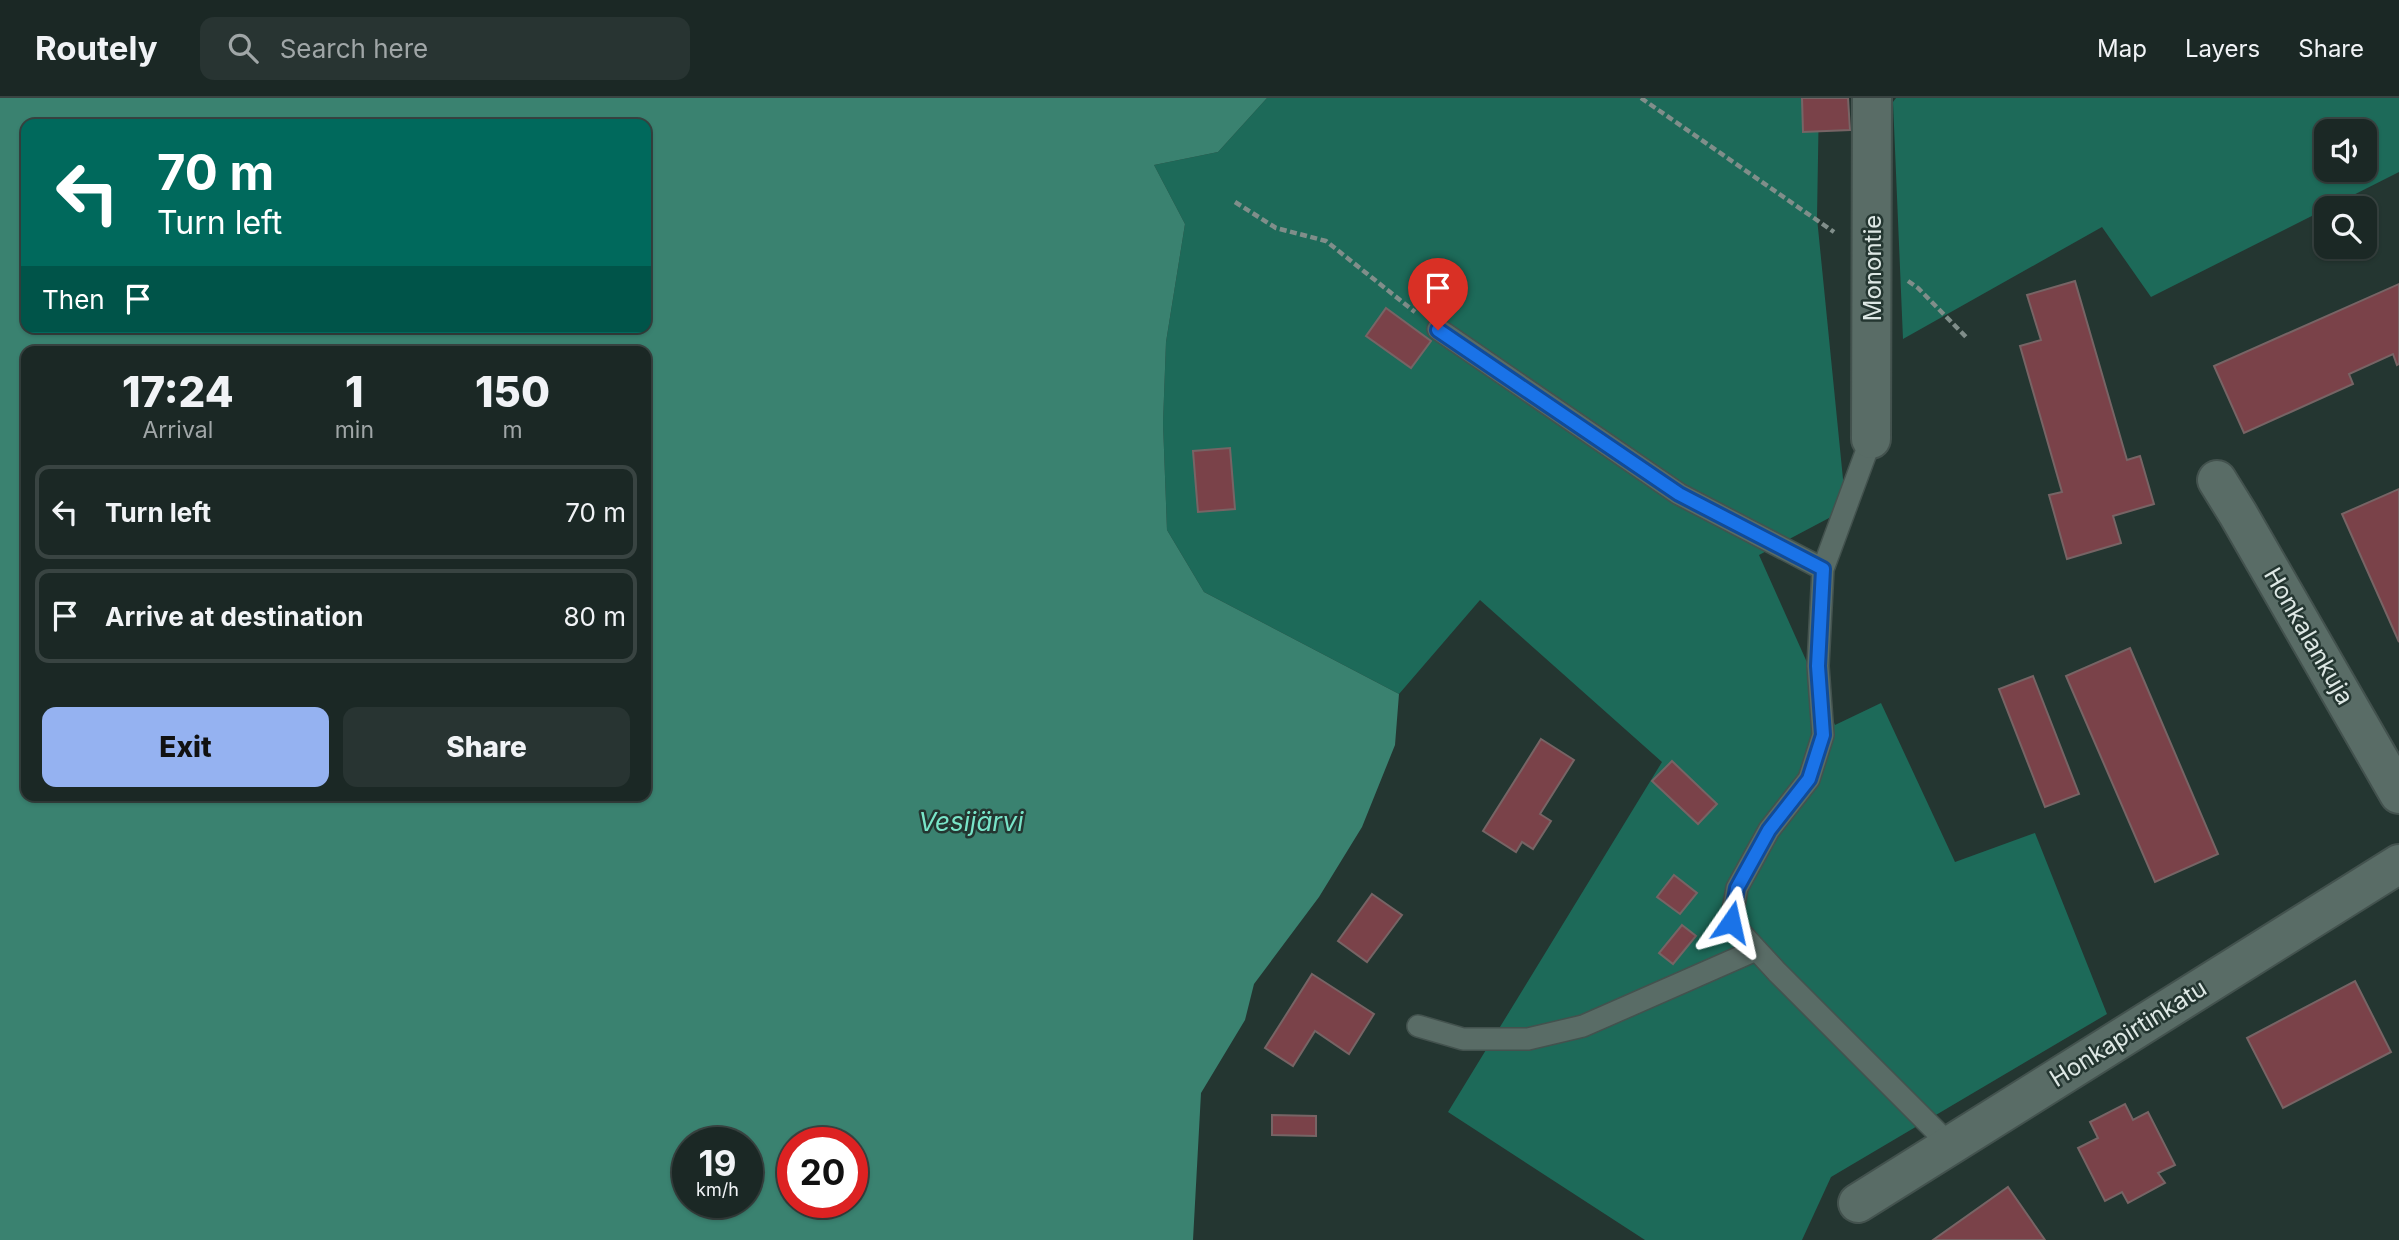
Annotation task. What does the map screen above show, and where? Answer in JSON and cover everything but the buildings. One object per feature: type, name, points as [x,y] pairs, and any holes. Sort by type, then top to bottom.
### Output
[{"type":"street","name":"Monontie","points":[[1871,439],[1872,98]]},
{"type":"street","name":"Honkalankuja","points":[[2217,480],[2399,793]]},
{"type":"street","name":"Honkapirtinkatu","points":[[1858,1203],[2399,864]]},
{"type":"lane","points":[[1438,330],[1679,494],[1823,569]]},
{"type":"lane","points":[[1871,439],[1823,569],[1818,666],[1823,735],[1809,779],[1769,830],[1737,888],[1731,922],[1951,1145]]},
{"type":"lane","points":[[1418,1026],[1463,1039],[1528,1039],[1583,1026],[1756,950]]},
{"type":"path","points":[[1641,98],[1918,288],[1968,339]]},
{"type":"path","points":[[1235,202],[1276,228],[1325,241],[1438,330]]},
{"type":"shaded area","points":[[1267,98],[1819,98],[1817,218],[1846,509],[1759,555],[1835,725],[1881,703],[1955,862],[2035,833],[2107,1014],[1831,1177],[1802,1240],[1645,1240],[1448,1112],[1662,762],[1480,600],[1399,694],[1204,592],[1167,530],[1163,423],[1166,342],[1185,224],[1154,165],[1218,152]]},
{"type":"shaded area","points":[[1896,98],[2399,98],[2399,172],[2351,196],[2314,196],[2314,215],[2151,297],[2102,227],[1903,339],[1893,102]]},
{"type":"water","name":"Vesijärvi","points":[[0,98],[1267,98],[1218,152],[1154,165],[1185,224],[1166,342],[1163,423],[1167,530],[1204,592],[1399,694],[1395,745],[1362,827],[1319,897],[1254,984],[1245,1020],[1201,1093],[1193,1240],[0,1240]]},
{"type":"route","points":[[1438,330],[1679,494],[1823,569],[1818,666],[1823,735],[1809,779],[1769,830],[1737,888],[1731,922]]}]
